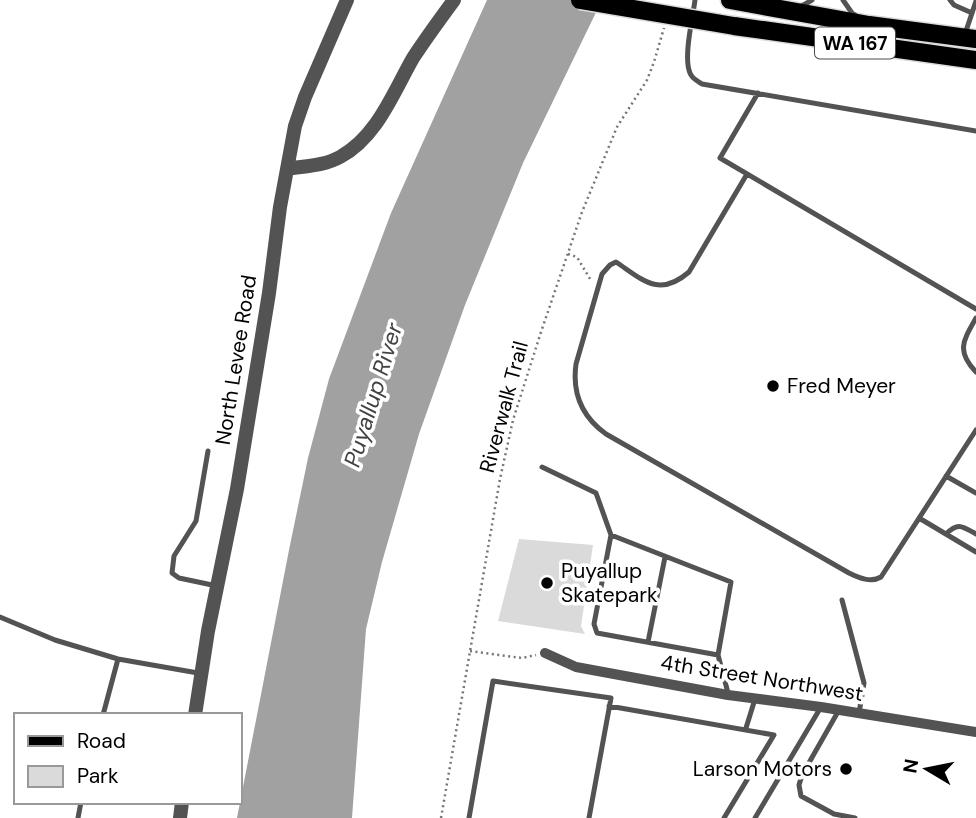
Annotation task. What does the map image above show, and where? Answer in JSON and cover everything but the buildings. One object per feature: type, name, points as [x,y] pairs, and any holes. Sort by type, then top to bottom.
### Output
[{"type":"main road","name":"WA 167","points":[[580,0],[734,26],[976,60]]},
{"type":"main road","name":"WA 167","points":[[730,0],[970,38]]},
{"type":"street","name":"North Levee Road","points":[[195,713],[239,476],[295,126],[345,0]]},
{"type":"street","points":[[286,169],[330,162],[354,147],[369,132],[382,115],[415,55],[454,0]]},
{"type":"street","name":"4th Street Northwest","points":[[545,653],[576,667],[728,695],[976,732]]},
{"type":"lane","points":[[695,0],[688,48],[690,73],[702,84],[976,131]]},
{"type":"lane","points":[[793,10],[812,0]]},
{"type":"lane","points":[[843,0],[852,13],[869,24]]},
{"type":"lane","points":[[950,0],[954,5],[972,13]]},
{"type":"lane","points":[[970,38],[976,1]]},
{"type":"lane","points":[[758,93],[720,158],[976,309]]},
{"type":"lane","points":[[747,174],[688,272],[681,279],[671,284],[653,285],[616,262],[602,274],[576,364],[575,376],[578,400],[598,429],[859,578],[873,580],[881,576],[976,430]]},
{"type":"lane","points":[[976,318],[965,337],[963,348],[965,359],[976,372]]},
{"type":"lane","points":[[208,451],[195,520],[174,556],[172,573],[179,578],[217,586]]},
{"type":"lane","points":[[542,467],[596,493],[611,535],[594,624],[597,633],[718,654]]},
{"type":"lane","points":[[946,476],[976,494]]},
{"type":"lane","points":[[919,518],[976,552]]},
{"type":"lane","points":[[946,534],[954,527],[960,526],[976,534]]},
{"type":"lane","points":[[611,535],[731,582],[718,654],[728,695]]},
{"type":"lane","points":[[648,642],[665,557]]},
{"type":"lane","points":[[842,600],[864,683],[859,713]]},
{"type":"lane","points":[[0,617],[55,640],[118,659],[201,674]]},
{"type":"lane","points":[[104,713],[118,659]]},
{"type":"lane","points":[[469,818],[493,681],[611,698],[589,818]]},
{"type":"lane","points":[[746,728],[755,699]]},
{"type":"lane","points":[[609,706],[774,735],[724,818]]},
{"type":"lane","points":[[755,818],[821,707]]},
{"type":"lane","points":[[839,710],[799,785],[801,796],[833,816],[855,818]]},
{"type":"path","name":"Riverwalk Trail","points":[[441,818],[500,479],[513,420],[582,212],[618,127],[647,80],[665,24]]},
{"type":"path","points":[[568,254],[577,257],[586,274],[599,286]]},
{"type":"path","points":[[470,652],[522,658],[545,653]]},
{"type":"green space","name":"Puyallup Skatepark","points":[[519,539],[593,545],[581,626],[585,634],[498,621]]},
{"type":"water","name":"Puyallup River","points":[[487,0],[602,0],[523,163],[465,305],[419,434],[382,562],[366,629],[352,818],[237,818],[240,804],[242,804],[242,792],[308,458],[329,379],[391,213]]},
{"type":"place","name":"Fred Meyer","points":[[773,386]]},
{"type":"place","name":"Puyallup Skatepark","points":[[547,583]]},
{"type":"place","name":"Larson Motors","points":[[846,769]]}]
